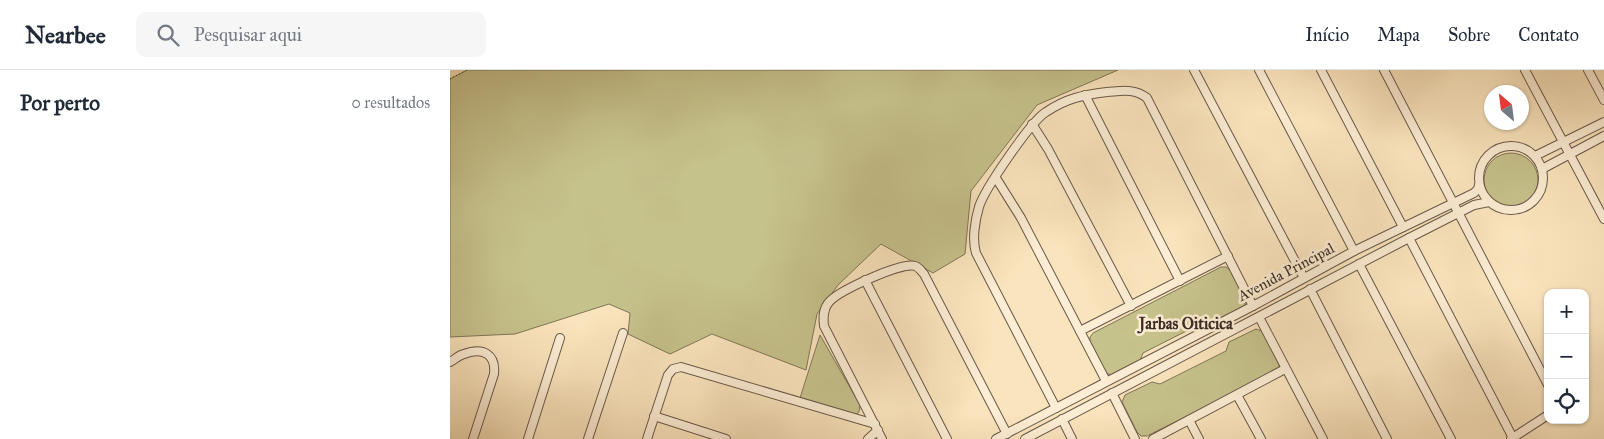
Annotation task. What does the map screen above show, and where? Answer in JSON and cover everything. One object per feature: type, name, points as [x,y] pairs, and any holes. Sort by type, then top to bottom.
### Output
[{"type":"street","points":[[1194,70],[1304,278]]},
{"type":"street","points":[[1259,70],[1354,251]]},
{"type":"street","points":[[1321,70],[1403,226]]},
{"type":"street","points":[[1384,70],[1545,379]]},
{"type":"street","points":[[1525,70],[1604,220]]},
{"type":"street","points":[[1588,70],[1604,100]]},
{"type":"street","points":[[1056,408],[976,253],[974,243],[979,208],[996,178],[1032,124],[1046,112],[1070,98],[1085,94],[1131,90],[1140,92],[1150,103],[1253,306]]},
{"type":"street","points":[[1085,94],[1180,281]]},
{"type":"street","points":[[1535,156],[1604,122]]},
{"type":"street","points":[[1032,124],[1048,149],[1130,306]]},
{"type":"street","points":[[1542,168],[1604,136]]},
{"type":"street","points":[[1518,147],[1535,156],[1542,168],[1544,182],[1542,188],[1531,204],[1513,211],[1500,209],[1489,202],[1484,197],[1479,185],[1480,172],[1484,160],[1499,148],[1518,147]]},
{"type":"street","points":[[996,178],[1012,202],[1106,381]]},
{"type":"street","name":"Avenida Principal","points":[[996,439],[1253,306],[1354,251],[1474,193],[1479,185]]},
{"type":"street","name":"Avenida Principal","points":[[1025,439],[1409,238],[1478,203],[1489,202]]},
{"type":"street","points":[[1409,238],[1512,438],[1544,418]]},
{"type":"street","points":[[1080,331],[1228,256]]},
{"type":"street","points":[[1359,264],[1451,439]]},
{"type":"street","points":[[882,439],[824,326],[823,319],[831,300],[865,280],[900,267],[909,266],[915,266],[924,274],[1007,434]]},
{"type":"street","points":[[865,280],[947,439]]},
{"type":"street","points":[[1310,290],[1387,439]]},
{"type":"street","points":[[1259,317],[1323,439]]},
{"type":"street","points":[[588,439],[623,333]]},
{"type":"street","points":[[528,439],[560,338]]},
{"type":"street","points":[[1179,344],[1185,355]]},
{"type":"street","points":[[450,362],[464,354],[478,351],[487,353],[493,359],[495,366],[494,374],[473,439]]},
{"type":"street","points":[[647,439],[668,375],[672,369],[681,367],[876,428]]},
{"type":"street","points":[[1153,439],[1285,369]]},
{"type":"street","points":[[1112,393],[1135,439]]},
{"type":"street","points":[[1237,395],[1261,439]]},
{"type":"street","points":[[654,416],[726,439]]},
{"type":"street","points":[[1062,419],[1072,439]]},
{"type":"street","points":[[1189,420],[1199,439]]},
{"type":"street","points":[[868,439],[876,428]]},
{"type":"path","points":[[450,79],[467,70]]},
{"type":"shaded area","points":[[467,70],[1118,70],[1037,105],[971,191],[965,254],[933,273],[881,244],[838,285],[817,314],[806,370],[712,334],[670,354],[628,334],[630,313],[609,304],[515,334],[450,337],[450,79]]},
{"type":"shaded area","points":[[1511,153],[1521,155],[1530,161],[1536,170],[1538,180],[1536,190],[1530,199],[1521,205],[1511,207],[1501,205],[1492,199],[1486,190],[1484,180],[1486,170],[1492,161],[1501,155]]},
{"type":"shaded area","points":[[1221,267],[1226,267],[1230,270],[1246,301],[1244,307],[1217,323],[1208,320],[1143,353],[1140,361],[1111,375],[1106,373],[1090,343],[1090,337],[1093,333]]},
{"type":"shaded area","points":[[1256,329],[1262,331],[1279,364],[1276,372],[1147,436],[1141,436],[1137,432],[1122,402],[1125,395],[1152,382],[1160,384],[1226,351],[1229,342]]},
{"type":"shaded area","points":[[820,335],[860,405],[859,412],[855,415],[800,398]]},
{"type":"district","name":"Jarbas Oiticica","points":[[1186,323]]}]
